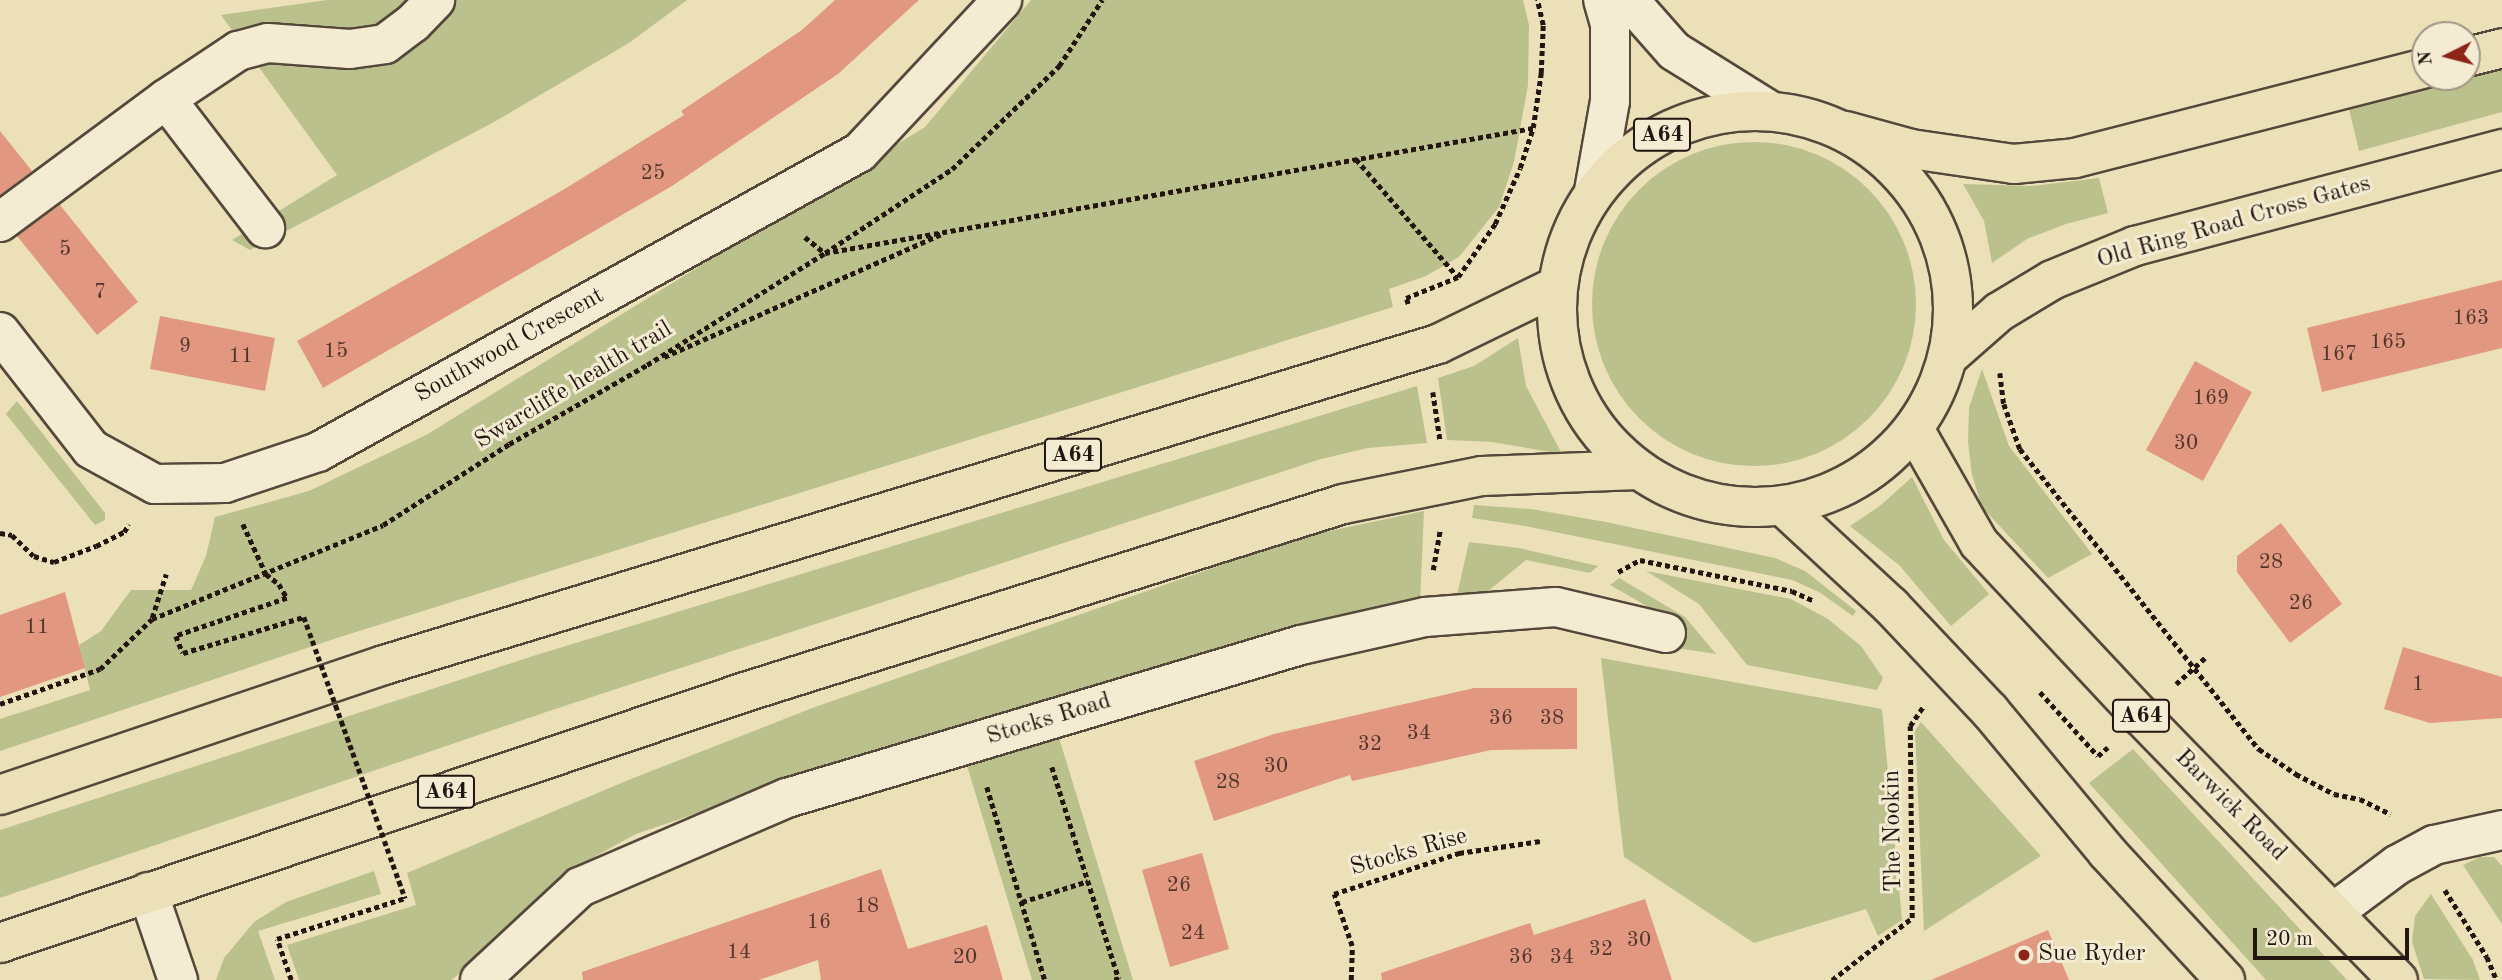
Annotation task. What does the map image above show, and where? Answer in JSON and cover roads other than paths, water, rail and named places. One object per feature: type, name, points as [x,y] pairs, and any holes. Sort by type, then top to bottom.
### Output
[{"type":"main road","points":[[2481,53],[2502,48]]},
{"type":"main road","points":[[1846,131],[1911,149],[2014,164],[2075,158],[2411,72]]},
{"type":"main road","name":"A64","points":[[1767,109],[1818,119],[1846,131],[1914,188],[1942,239],[1954,297],[1949,356],[1936,394],[1914,429],[1878,466],[1856,480],[1833,493],[1784,507],[1716,505],[1660,485],[1637,470],[1608,443],[1583,410],[1560,349],[1557,286],[1570,235],[1594,191],[1642,145],[1702,116],[1767,109]]},
{"type":"main road","name":"Old Ring Road Cross Gates","points":[[1949,356],[1999,312],[2052,280],[2135,246],[2502,149]]},
{"type":"main road","name":"A64","points":[[0,795],[384,665],[1438,344],[1557,286]]},
{"type":"main road","name":"Barwick Road","points":[[1914,429],[1979,543],[2142,717],[2398,980]]},
{"type":"main road","name":"A64","points":[[0,943],[745,692],[1343,505],[1482,476],[1637,470]]},
{"type":"main road","points":[[1784,507],[1891,606],[1990,710],[2107,852],[2225,980]]},
{"type":"street","points":[[0,222],[166,99],[238,51],[268,43],[350,49],[384,44],[413,23],[435,0]]},
{"type":"street","name":"Southwood Crescent","points":[[0,332],[91,449],[155,484],[225,483],[318,452],[860,152],[1002,0]]},
{"type":"street","points":[[1594,191],[1610,101],[1610,24],[1603,0]]},
{"type":"street","points":[[1629,0],[1674,51],[1767,109]]},
{"type":"street","points":[[166,99],[265,228]]},
{"type":"street","name":"Stocks Road","points":[[480,980],[580,887],[787,798],[1301,645],[1425,617],[1556,607],[1666,633]]},
{"type":"street","points":[[2334,912],[2367,885],[2418,853],[2468,835],[2502,830]]},
{"type":"street","points":[[148,892],[178,980]]},
{"type":"place","name":"Sue Ryder","points":[[2024,955]]}]
